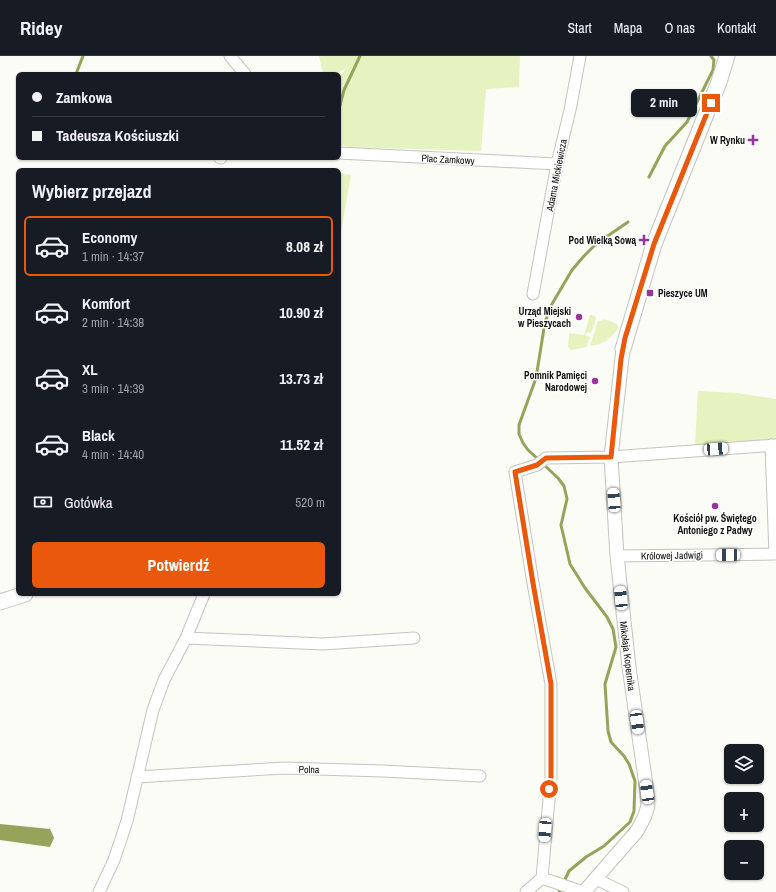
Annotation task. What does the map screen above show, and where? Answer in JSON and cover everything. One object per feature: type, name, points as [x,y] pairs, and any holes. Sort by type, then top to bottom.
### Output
[{"type":"main road","points":[[623,349],[654,244],[719,82],[727,56]]},
{"type":"main road","points":[[0,602],[19,596]]},
{"type":"street","points":[[230,56],[243,72]]},
{"type":"street","name":"Adama Mickiewicza","points":[[533,294],[557,164],[570,110],[580,56]]},
{"type":"street","name":"Plac Zamkowy","points":[[341,153],[557,164]]},
{"type":"street","name":"Mikołaja Kopernika","points":[[583,892],[637,831],[648,806],[629,667],[617,556],[611,457],[623,349]]},
{"type":"street","points":[[526,892],[542,878],[551,777],[551,684],[515,472],[537,465],[546,458],[611,457],[774,445],[776,554]]},
{"type":"street","name":"Królowej Jadwigi","points":[[617,556],[776,554]]},
{"type":"street","points":[[99,892],[114,860],[128,821],[154,710],[164,680],[186,638],[203,596]]},
{"type":"street","points":[[186,638],[323,644],[414,638]]},
{"type":"street","name":"Polna","points":[[137,778],[284,768],[480,776]]},
{"type":"street","points":[[542,878],[583,892]]},
{"type":"street","points":[[596,879],[623,892]]},
{"type":"shaded area","points":[[319,56],[520,56],[519,87],[486,89],[481,151],[350,147],[341,145],[341,75],[347,67],[340,72],[323,72]]},
{"type":"shaded area","points":[[341,173],[351,175],[341,231]]},
{"type":"shaded area","points":[[590,315],[595,316],[596,319],[591,333],[587,332],[585,335],[590,337],[586,347],[571,350],[568,347],[569,333],[584,335]]},
{"type":"shaded area","points":[[603,319],[615,323],[619,327],[607,340],[590,346],[598,321],[602,321]]},
{"type":"shaded area","points":[[698,391],[737,393],[776,399],[776,439],[695,445]]},
{"type":"shaded area","points":[[0,824],[50,829],[54,838],[50,847],[0,840]]},
{"type":"waterway","points":[[77,72],[83,56]]},
{"type":"waterway","points":[[341,101],[344,90],[360,56]]},
{"type":"waterway","points":[[649,177],[665,146],[687,122],[713,70],[714,60],[711,56]]},
{"type":"waterway","points":[[539,460],[523,443],[519,434],[519,425],[536,378],[545,322],[552,304],[572,270],[596,244],[628,222]]},
{"type":"waterway","points":[[543,464],[564,486],[567,499],[561,525],[570,564],[585,588],[607,617],[613,629],[616,647],[605,684],[608,731],[611,742],[629,764],[635,781],[634,811],[630,822],[604,846],[586,857],[569,871],[559,892]]},
{"type":"place","name":"W Rynku","points":[[753,140]]},
{"type":"place","name":"Pod Wielką Sową","points":[[644,240]]},
{"type":"place","name":"Pieszyce UM","points":[[650,293]]},
{"type":"place","name":"Urząd Miejski w Pieszycach","points":[[579,317]]},
{"type":"place","name":"Pomnik Pamięci Narodowej","points":[[595,381]]},
{"type":"place","name":"Kościół pw. Świętego Antoniego z Padwy","points":[[715,506]]},
{"type":"route","points":[[549,789],[551,777],[551,684],[515,472],[537,465],[546,458],[611,457],[621,359],[625,338],[630,326],[654,244],[711,103]]}]
